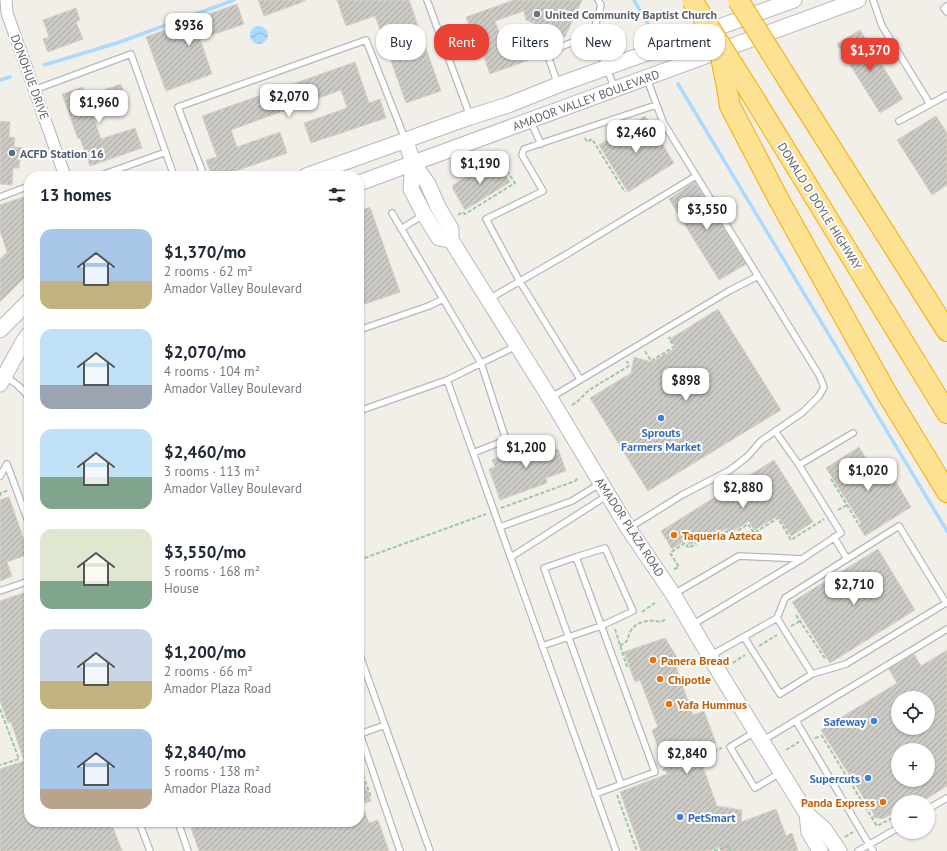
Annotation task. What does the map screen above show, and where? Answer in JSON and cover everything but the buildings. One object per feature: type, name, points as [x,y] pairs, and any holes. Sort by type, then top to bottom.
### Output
[{"type":"highway","name":"DONALD D DOYLE HIGHWAY","points":[[692,0],[708,24]]},
{"type":"highway","points":[[738,0],[947,330]]},
{"type":"highway","name":"DONALD D DOYLE HIGHWAY","points":[[725,51],[947,413]]},
{"type":"highway","points":[[722,60],[730,106],[779,200],[886,392],[947,492]]},
{"type":"street","name":"DONOHUE DRIVE","points":[[6,0],[4,14],[34,90],[62,171]]},
{"type":"street","name":"AMADOR VALLEY BOULEVARD","points":[[320,171],[470,117],[508,105],[606,67],[794,0]]},
{"type":"street","name":"AMADOR VALLEY BOULEVARD","points":[[364,181],[858,0]]},
{"type":"street","name":"AMADOR PLAZA ROAD","points":[[406,141],[413,163],[428,184],[438,207],[451,229],[451,240],[550,398],[628,528],[674,594],[710,656],[807,814],[824,829],[839,851]]},
{"type":"street","name":"AMADOR PLAZA ROAD","points":[[413,163],[411,188],[424,214],[439,238],[451,240]]},
{"type":"street","points":[[0,330],[24,306]]},
{"type":"street","points":[[1,378],[24,341]]},
{"type":"street","name":"AMADOR PLAZA ROAD","points":[[807,814],[809,832],[820,851]]},
{"type":"lane","points":[[427,0],[470,117]]},
{"type":"lane","points":[[596,24],[601,5],[598,0]]},
{"type":"lane","points":[[873,0],[882,26],[930,104]]},
{"type":"lane","points":[[947,6],[944,8],[947,12]]},
{"type":"lane","points":[[202,171],[178,108],[366,40],[406,141]]},
{"type":"lane","points":[[558,85],[550,59],[553,50],[571,43]]},
{"type":"lane","points":[[34,90],[130,54],[172,171]]},
{"type":"lane","points":[[603,60],[616,89]]},
{"type":"lane","points":[[628,528],[682,495],[730,470],[747,457],[761,442],[803,412],[819,396],[824,387],[819,375],[663,122],[646,78]]},
{"type":"lane","points":[[899,121],[947,95]]},
{"type":"lane","points":[[580,380],[519,280],[486,219],[543,191],[522,155],[524,149],[656,105]]},
{"type":"lane","points":[[529,120],[541,144]]},
{"type":"lane","points":[[113,171],[166,152]]},
{"type":"lane","points":[[488,299],[567,254],[696,176]]},
{"type":"lane","points":[[0,197],[24,188]]},
{"type":"lane","points":[[392,213],[481,363],[506,440],[473,453]]},
{"type":"lane","points":[[401,229],[424,214]]},
{"type":"lane","points":[[550,398],[729,291],[758,276]]},
{"type":"lane","points":[[364,328],[429,306],[442,299]]},
{"type":"lane","points":[[364,409],[447,380],[517,346]]},
{"type":"lane","points":[[1,378],[19,387],[24,392]]},
{"type":"lane","points":[[447,380],[616,851]]},
{"type":"lane","points":[[692,625],[802,559],[841,533],[776,431]]},
{"type":"lane","points":[[798,465],[853,433]]},
{"type":"lane","points":[[0,476],[7,464],[24,510]]},
{"type":"lane","points":[[500,527],[605,489]]},
{"type":"lane","points":[[511,557],[605,489]]},
{"type":"lane","points":[[710,656],[744,636],[777,618],[785,598],[899,526],[946,603],[846,664],[812,674],[780,694],[744,636]]},
{"type":"lane","points":[[834,537],[847,559]]},
{"type":"lane","points":[[542,646],[569,637],[601,626],[633,611],[604,548],[544,568],[569,637],[621,784]]},
{"type":"lane","points":[[674,594],[739,556],[802,559]]},
{"type":"lane","points":[[576,557],[655,772],[595,794]]},
{"type":"lane","points":[[0,590],[24,583]]},
{"type":"lane","points":[[777,618],[812,674]]},
{"type":"lane","points":[[781,773],[755,788],[730,747],[759,737],[796,721],[947,629]]},
{"type":"lane","points":[[364,667],[430,850],[423,851]]},
{"type":"lane","points":[[796,721],[872,851]]},
{"type":"lane","points":[[364,733],[385,725]]},
{"type":"lane","points":[[364,746],[400,851]]},
{"type":"lane","points":[[935,806],[947,798]]},
{"type":"lane","points":[[141,827],[150,851]]},
{"type":"lane","points":[[180,827],[188,851]]},
{"type":"lane","points":[[858,851],[891,832]]},
{"type":"path","points":[[577,131],[584,136],[587,142],[592,139],[625,192]]},
{"type":"path","points":[[457,216],[463,212],[465,214],[515,183],[504,166]]},
{"type":"path","points":[[644,350],[651,361],[674,347],[669,338],[675,334]]},
{"type":"path","points":[[572,405],[578,402],[589,390],[629,366],[626,361],[632,357]]},
{"type":"path","points":[[364,558],[575,481],[578,478]]},
{"type":"path","points":[[831,479],[858,523]]},
{"type":"path","points":[[674,569],[679,567],[670,553],[685,543],[689,548],[707,537],[710,541],[727,531],[730,536],[748,524],[754,533],[778,518],[791,540],[847,505]]},
{"type":"path","points":[[796,615],[827,662]]},
{"type":"path","points":[[620,646],[628,640],[631,630],[642,622],[648,620],[661,622],[666,619]]},
{"type":"path","points":[[732,663],[800,621]]},
{"type":"path","points":[[0,709],[18,759],[0,765]]},
{"type":"path","points":[[822,736],[877,826],[891,819]]},
{"type":"path","points":[[663,770],[720,748],[730,747]]},
{"type":"path","points":[[714,851],[729,846],[730,851]]},
{"type":"water","points":[[255,26],[263,26],[268,31],[266,42],[263,44],[255,44],[250,39],[250,31]]},
{"type":"waterway","points":[[44,65],[117,43],[234,0]]},
{"type":"waterway","points":[[634,0],[648,24]]},
{"type":"waterway","points":[[0,80],[10,77]]},
{"type":"waterway","points":[[678,84],[947,531]]},
{"type":"place","name":"United Community Baptist Church","points":[[537,14]]},
{"type":"place","name":"ACFD Station 16","points":[[12,153]]},
{"type":"place","name":"Sprouts Farmers Market","points":[[661,418]]},
{"type":"place","name":"Taqueria Azteca","points":[[674,535]]},
{"type":"place","name":"Panera Bread","points":[[653,660]]},
{"type":"place","name":"Chipotle","points":[[660,679]]},
{"type":"place","name":"Yafa Hummus","points":[[669,704]]},
{"type":"place","name":"Safeway","points":[[874,721]]},
{"type":"place","name":"Supercuts","points":[[868,778]]},
{"type":"place","name":"Panda Express","points":[[883,802]]},
{"type":"place","name":"PetSmart","points":[[680,817]]}]
